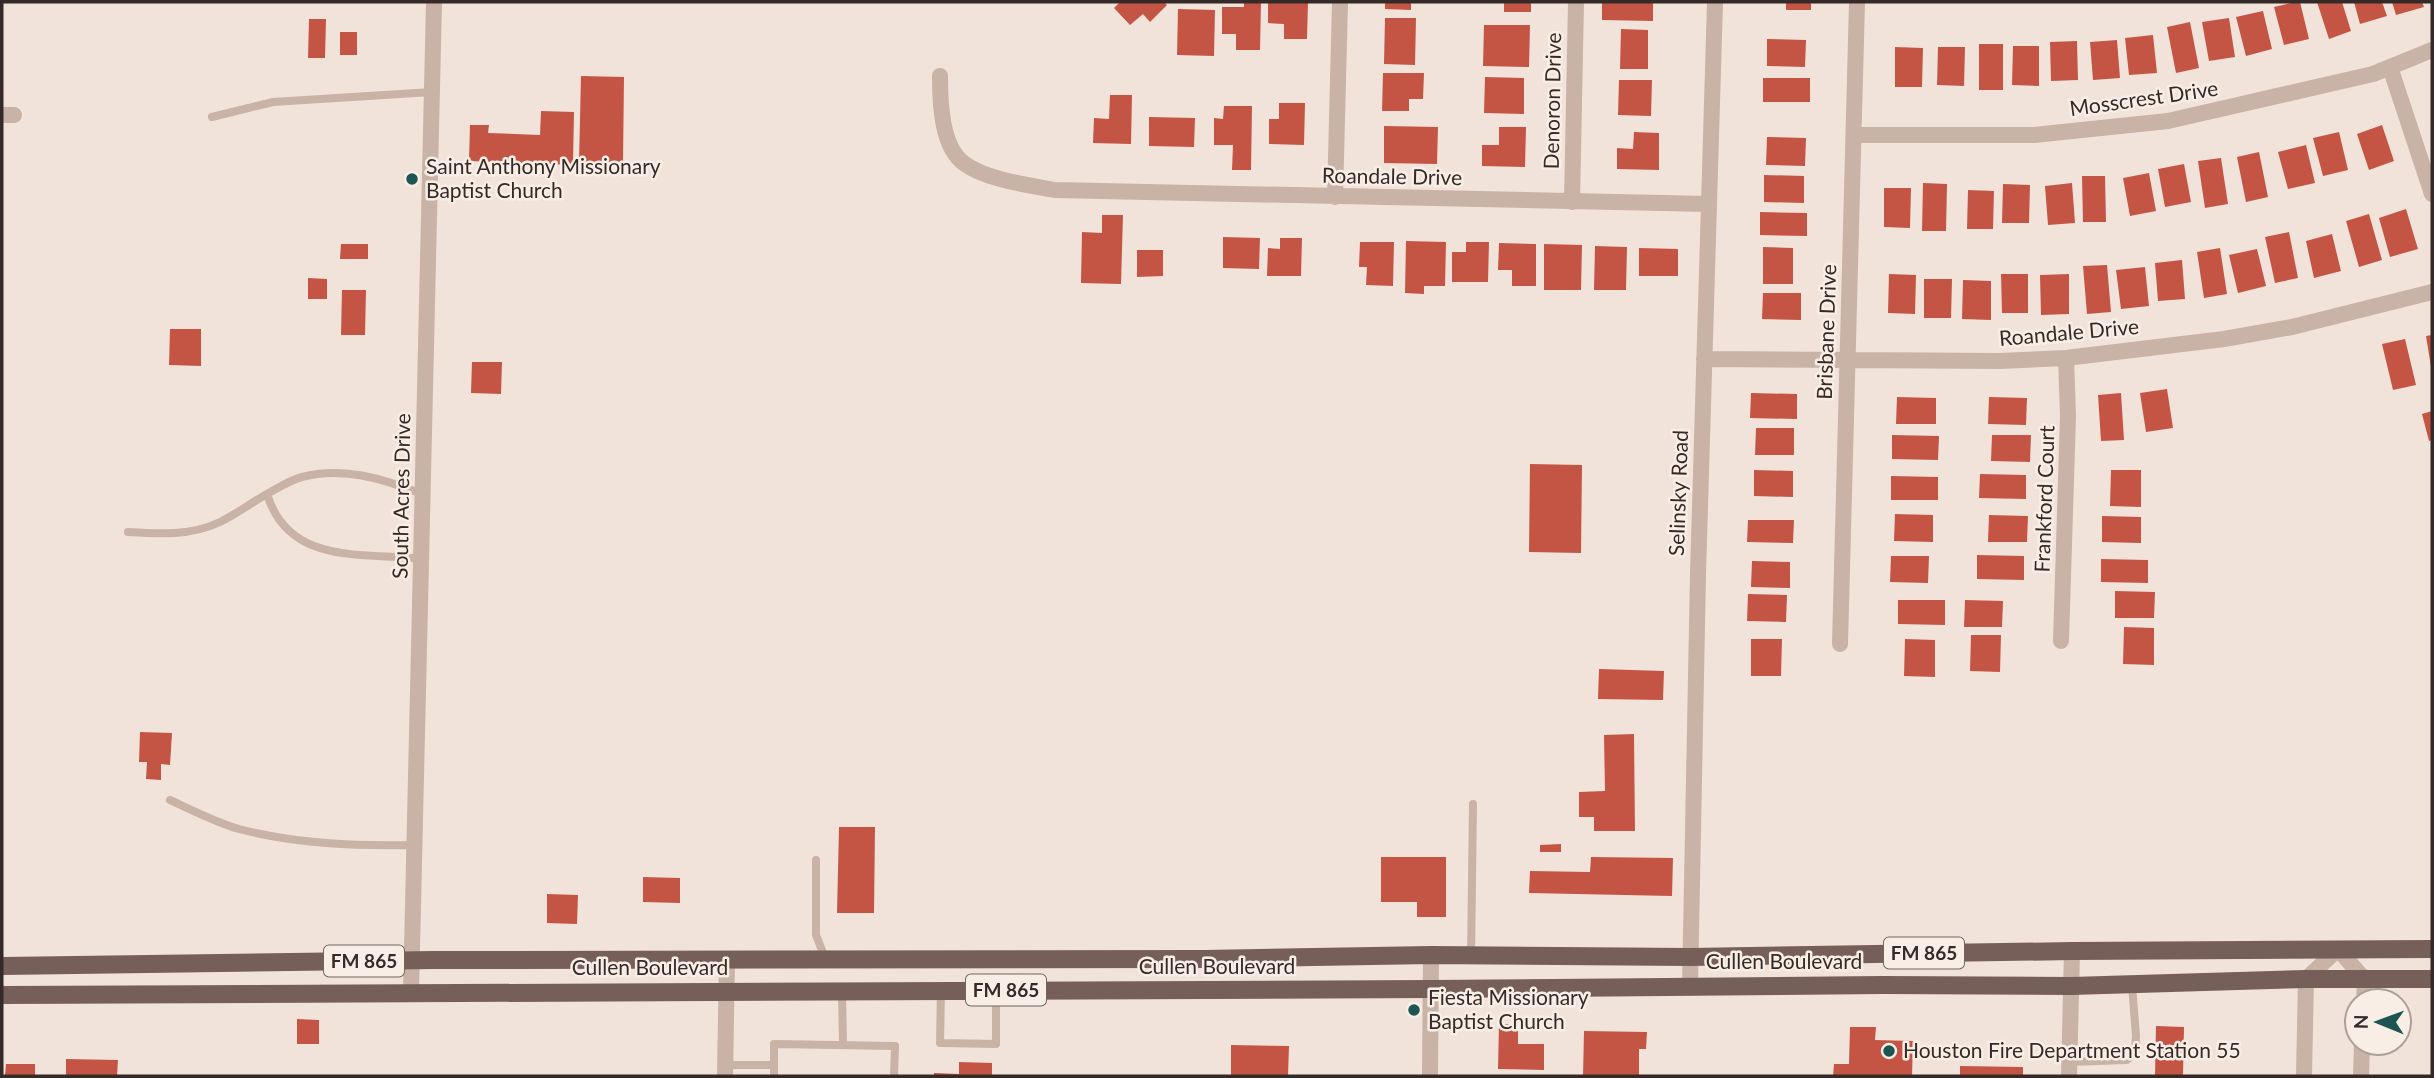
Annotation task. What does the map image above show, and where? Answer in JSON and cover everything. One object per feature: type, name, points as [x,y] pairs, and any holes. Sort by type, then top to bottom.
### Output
[{"type":"main road","name":"Cullen Boulevard","points":[[2,965],[1205,959],[1431,955],[1690,957],[2432,949]]},
{"type":"main road","points":[[1883,985],[1884,954]]},
{"type":"main road","points":[[1204,990],[1205,959]]},
{"type":"main road","points":[[984,960],[989,990]]},
{"type":"main road","points":[[80,965],[80,994]]},
{"type":"main road","name":"Cullen Boulevard","points":[[2,995],[1432,989],[1690,985],[2071,986],[2306,979],[2432,979]]},
{"type":"street","name":"South Acres Drive","points":[[411,992],[434,2]]},
{"type":"street","points":[[1335,197],[1340,2]]},
{"type":"street","name":"Denoron Drive","points":[[1572,202],[1576,2]]},
{"type":"street","name":"Selinsky Road","points":[[1690,985],[1715,2]]},
{"type":"street","name":"Brisbane Drive","points":[[1840,644],[1857,2]]},
{"type":"street","name":"Mosscrest Drive","points":[[1854,135],[2034,135],[2168,121],[2373,74],[2432,50]]},
{"type":"street","points":[[2390,67],[2432,194]]},
{"type":"street","name":"Roandale Drive","points":[[940,76],[944,127],[952,148],[964,164],[1026,185],[1076,191],[1708,204]]},
{"type":"street","name":"Roandale Drive","points":[[1704,359],[2066,358],[2224,339],[2278,329],[2432,292]]},
{"type":"street","name":"Frankford Court","points":[[2061,641],[2068,416],[2066,358]]},
{"type":"street","points":[[2304,1076],[2306,979],[2338,948],[2365,980],[2365,987]]},
{"type":"street","points":[[2069,1069],[2072,951]]},
{"type":"street","points":[[1430,1076],[1431,955]]},
{"type":"street","points":[[726,1070],[727,961]]},
{"type":"street","points":[[2361,1076],[2362,1057]]},
{"type":"lane","points":[[212,117],[273,102],[432,92]]},
{"type":"lane","points":[[128,532],[165,534],[194,531],[219,522],[302,477],[346,473],[380,479],[423,494]]},
{"type":"lane","points":[[267,494],[272,510],[297,537],[320,550],[347,555],[421,559]]},
{"type":"lane","points":[[170,800],[236,828],[292,841],[353,846],[414,845]]},
{"type":"lane","points":[[1471,956],[1473,804]]},
{"type":"lane","points":[[816,860],[816,935],[826,961]]},
{"type":"lane","points":[[2069,1069],[2127,1060],[2135,1053],[2132,983]]},
{"type":"lane","points":[[842,990],[843,1045]]},
{"type":"lane","points":[[941,990],[940,1044],[996,1044],[989,990]]},
{"type":"lane","points":[[775,1076],[774,1044],[895,1046],[894,1076]]},
{"type":"lane","points":[[726,1070],[774,1065]]},
{"type":"building","points":[[1120,2],[1164,2],[1167,5],[1150,22],[1143,14],[1130,25],[1114,8]]},
{"type":"building","points":[[1244,2],[1261,2],[1260,50],[1236,50],[1236,34],[1222,34],[1222,7],[1244,7]]},
{"type":"building","points":[[1268,2],[1308,2],[1307,39],[1284,39],[1284,24],[1268,23]]},
{"type":"building","points":[[1385,2],[1411,2],[1411,10],[1385,9]]},
{"type":"building","points":[[1504,2],[1531,2],[1531,12],[1504,12]]},
{"type":"building","points":[[1602,2],[1653,2],[1653,21],[1602,20]]},
{"type":"building","points":[[1786,2],[1811,2],[1811,10],[1786,10]]},
{"type":"building","points":[[2300,2],[2309,39],[2284,45],[2274,7]]},
{"type":"building","points":[[2317,2],[2342,2],[2351,31],[2329,39]]},
{"type":"building","points":[[2354,2],[2382,2],[2387,16],[2360,24]]},
{"type":"building","points":[[2392,2],[2422,2],[2424,7],[2396,15]]},
{"type":"building","points":[[1178,9],[1215,10],[1214,56],[1177,55]]},
{"type":"building","points":[[2263,11],[2272,49],[2246,56],[2236,17]]},
{"type":"building","points":[[1385,18],[1416,18],[1415,65],[1384,64]]},
{"type":"building","points":[[2229,18],[2235,57],[2209,61],[2202,22]]},
{"type":"building","points":[[309,19],[326,19],[325,58],[308,58]]},
{"type":"building","points":[[2190,22],[2199,68],[2176,73],[2167,27]]},
{"type":"building","points":[[1484,25],[1530,25],[1529,67],[1483,66]]},
{"type":"building","points":[[1621,29],[1648,30],[1648,69],[1620,69]]},
{"type":"building","points":[[340,32],[357,32],[357,55],[340,55]]},
{"type":"building","points":[[2153,35],[2157,73],[2129,75],[2125,38]]},
{"type":"building","points":[[1767,39],[1806,40],[1805,67],[1767,66]]},
{"type":"building","points":[[2117,40],[2120,78],[2093,80],[2090,42]]},
{"type":"building","points":[[2077,41],[2078,80],[2051,81],[2050,42]]},
{"type":"building","points":[[1979,44],[2003,44],[2003,90],[1979,90]]},
{"type":"building","points":[[2013,46],[2039,46],[2039,86],[2012,85]]},
{"type":"building","points":[[1895,47],[1923,48],[1922,87],[1895,87]]},
{"type":"building","points":[[1938,47],[1965,47],[1964,86],[1937,85]]},
{"type":"building","points":[[1383,73],[1424,73],[1423,99],[1409,99],[1409,111],[1382,111]]},
{"type":"building","points":[[581,76],[624,77],[623,162],[579,162]]},
{"type":"building","points":[[1485,77],[1524,78],[1524,114],[1484,113]]},
{"type":"building","points":[[1763,78],[1810,78],[1810,102],[1763,102]]},
{"type":"building","points":[[1619,80],[1652,80],[1651,116],[1618,115]]},
{"type":"building","points":[[1110,95],[1132,95],[1131,144],[1093,143],[1094,118],[1109,119]]},
{"type":"building","points":[[1279,103],[1305,103],[1304,145],[1269,144],[1269,119],[1279,119]]},
{"type":"building","points":[[1224,106],[1252,106],[1251,170],[1232,170],[1233,145],[1214,145],[1214,118],[1223,119]]},
{"type":"building","points":[[541,111],[574,112],[573,165],[469,161],[470,125],[489,125],[488,133],[540,135]]},
{"type":"building","points":[[1149,117],[1195,118],[1194,147],[1149,146]]},
{"type":"building","points":[[2382,125],[2394,161],[2369,170],[2357,134]]},
{"type":"building","points":[[1384,126],[1438,127],[1437,164],[1384,163]]},
{"type":"building","points":[[1499,127],[1526,127],[1525,167],[1482,166],[1482,145],[1499,145]]},
{"type":"building","points":[[1634,132],[1659,133],[1659,170],[1617,169],[1617,148],[1633,149]]},
{"type":"building","points":[[2339,132],[2348,170],[2323,176],[2313,138]]},
{"type":"building","points":[[1767,137],[1806,138],[1805,166],[1766,165]]},
{"type":"building","points":[[2306,145],[2315,183],[2288,189],[2278,152]]},
{"type":"building","points":[[2259,152],[2268,197],[2246,202],[2237,157]]},
{"type":"building","points":[[2221,158],[2228,204],[2205,208],[2198,161]]},
{"type":"building","points":[[2184,164],[2191,202],[2165,207],[2158,169]]},
{"type":"building","points":[[2149,173],[2156,211],[2130,216],[2123,178]]},
{"type":"building","points":[[1764,175],[1804,176],[1804,203],[1764,202]]},
{"type":"building","points":[[2082,176],[2105,176],[2106,222],[2083,222]]},
{"type":"building","points":[[1923,183],[1947,184],[1946,231],[1922,231]]},
{"type":"building","points":[[2072,183],[2075,223],[2048,225],[2045,186]]},
{"type":"building","points":[[2003,184],[2030,185],[2029,223],[2002,223]]},
{"type":"building","points":[[1884,188],[1911,188],[1910,228],[1884,227]]},
{"type":"building","points":[[1968,190],[1994,191],[1993,229],[1967,229]]},
{"type":"building","points":[[2406,209],[2418,249],[2390,257],[2379,218]]},
{"type":"building","points":[[1760,212],[1807,213],[1807,236],[1760,235]]},
{"type":"building","points":[[2369,214],[2382,260],[2359,267],[2346,221]]},
{"type":"building","points":[[1102,215],[1123,215],[1121,284],[1081,283],[1082,232],[1102,233]]},
{"type":"building","points":[[2289,232],[2298,278],[2275,283],[2265,237]]},
{"type":"building","points":[[2332,234],[2341,271],[2314,278],[2306,241]]},
{"type":"building","points":[[1223,237],[1260,238],[1259,269],[1223,268]]},
{"type":"building","points":[[1280,238],[1302,238],[1301,276],[1267,276],[1268,248],[1280,249]]},
{"type":"building","points":[[1406,241],[1446,242],[1445,286],[1424,286],[1424,294],[1405,293]]},
{"type":"building","points":[[1360,242],[1394,242],[1393,286],[1366,285],[1367,267],[1359,267]]},
{"type":"building","points":[[1466,242],[1489,242],[1488,282],[1452,282],[1452,252],[1466,252]]},
{"type":"building","points":[[1499,243],[1536,244],[1536,286],[1512,286],[1512,270],[1498,270]]},
{"type":"building","points":[[341,244],[368,244],[368,259],[340,259]]},
{"type":"building","points":[[1544,244],[1582,245],[1581,290],[1544,290]]},
{"type":"building","points":[[1595,246],[1627,247],[1626,290],[1594,290]]},
{"type":"building","points":[[1763,247],[1793,248],[1793,284],[1763,284]]},
{"type":"building","points":[[1639,248],[1678,249],[1678,276],[1639,276]]},
{"type":"building","points":[[2220,248],[2227,294],[2204,298],[2197,252]]},
{"type":"building","points":[[2257,249],[2266,286],[2238,293],[2229,255]]},
{"type":"building","points":[[1137,250],[1163,250],[1163,276],[1137,277]]},
{"type":"building","points":[[2182,260],[2185,299],[2158,301],[2155,263]]},
{"type":"building","points":[[2107,265],[2111,312],[2087,314],[2083,266]]},
{"type":"building","points":[[2145,267],[2149,306],[2121,309],[2116,270]]},
{"type":"building","points":[[1889,274],[1916,275],[1915,314],[1888,313]]},
{"type":"building","points":[[2001,274],[2028,274],[2028,313],[2002,313]]},
{"type":"building","points":[[2069,274],[2069,314],[2041,315],[2040,275]]},
{"type":"building","points":[[308,278],[327,279],[327,299],[308,299]]},
{"type":"building","points":[[1924,279],[1952,279],[1951,318],[1924,318]]},
{"type":"building","points":[[1963,280],[1991,281],[1991,320],[1962,319]]},
{"type":"building","points":[[342,290],[366,290],[365,335],[341,335]]},
{"type":"building","points":[[1763,293],[1801,293],[1801,320],[1762,319]]},
{"type":"building","points":[[170,329],[201,329],[201,366],[169,365]]},
{"type":"building","points":[[2432,335],[2432,366],[2431,367],[2426,336]]},
{"type":"building","points":[[2405,339],[2416,385],[2393,390],[2382,344]]},
{"type":"building","points":[[472,362],[502,362],[501,394],[471,393]]},
{"type":"building","points":[[2167,389],[2173,428],[2146,432],[2140,393]]},
{"type":"building","points":[[1751,393],[1797,394],[1797,419],[1750,418]]},
{"type":"building","points":[[2121,393],[2124,440],[2101,441],[2098,395]]},
{"type":"building","points":[[1897,397],[1936,398],[1936,424],[1896,424]]},
{"type":"building","points":[[1989,397],[2027,398],[2026,425],[1988,424]]},
{"type":"building","points":[[2432,411],[2432,440],[2429,441],[2422,414]]},
{"type":"building","points":[[1756,428],[1794,428],[1794,455],[1755,455]]},
{"type":"building","points":[[1892,435],[1939,436],[1938,460],[1892,459]]},
{"type":"building","points":[[1992,435],[2031,435],[2030,462],[1991,461]]},
{"type":"building","points":[[1530,464],[1582,465],[1581,553],[1529,552]]},
{"type":"building","points":[[1754,470],[1793,471],[1793,497],[1754,496]]},
{"type":"building","points":[[2111,470],[2141,470],[2141,507],[2110,506]]},
{"type":"building","points":[[1980,474],[2026,475],[2026,499],[1979,498]]},
{"type":"building","points":[[1891,476],[1938,477],[1938,500],[1891,500]]},
{"type":"building","points":[[1895,514],[1933,515],[1933,542],[1894,541]]},
{"type":"building","points":[[1989,515],[2028,516],[2027,542],[1988,542]]},
{"type":"building","points":[[2102,516],[2141,517],[2141,543],[2102,542]]},
{"type":"building","points":[[1748,520],[1794,520],[1793,543],[1747,542]]},
{"type":"building","points":[[1977,555],[2024,556],[2024,580],[1977,579]]},
{"type":"building","points":[[1891,556],[1929,556],[1928,583],[1890,582]]},
{"type":"building","points":[[2101,559],[2148,560],[2148,583],[2101,582]]},
{"type":"building","points":[[1752,561],[1790,562],[1790,588],[1751,587]]},
{"type":"building","points":[[2115,591],[2155,592],[2154,618],[2115,618]]},
{"type":"building","points":[[1748,594],[1787,595],[1786,622],[1747,621]]},
{"type":"building","points":[[1898,600],[1945,600],[1945,625],[1898,624]]},
{"type":"building","points":[[1965,600],[2003,601],[2002,627],[1964,627]]},
{"type":"building","points":[[2124,627],[2154,628],[2154,665],[2123,664]]},
{"type":"building","points":[[1971,635],[2001,635],[2000,672],[1970,671]]},
{"type":"building","points":[[1751,639],[1782,639],[1781,676],[1751,676]]},
{"type":"building","points":[[1905,639],[1935,640],[1935,677],[1904,676]]},
{"type":"building","points":[[1599,669],[1664,671],[1663,700],[1598,699]]},
{"type":"building","points":[[140,732],[172,733],[170,765],[161,764],[161,780],[146,779],[147,762],[139,762]]},
{"type":"building","points":[[1634,734],[1635,831],[1594,831],[1594,817],[1579,817],[1579,792],[1605,791],[1604,735]]},
{"type":"building","points":[[839,827],[875,827],[874,913],[837,913]]},
{"type":"building","points":[[1561,844],[1561,852],[1540,852],[1540,845]]},
{"type":"building","points":[[1381,857],[1446,857],[1446,917],[1417,917],[1417,902],[1381,902]]},
{"type":"building","points":[[1591,857],[1673,858],[1672,896],[1529,893],[1530,871],[1590,872]]},
{"type":"building","points":[[643,877],[680,878],[680,903],[643,902]]},
{"type":"building","points":[[547,894],[578,895],[577,924],[547,923]]},
{"type":"building","points":[[297,1019],[319,1020],[319,1044],[297,1044]]},
{"type":"building","points":[[1499,1024],[1518,1024],[1518,1044],[1544,1044],[1544,1070],[1498,1069]]},
{"type":"building","points":[[2156,1026],[2184,1027],[2183,1076],[2155,1076]]},
{"type":"building","points":[[1850,1027],[1876,1027],[1875,1040],[1913,1041],[1912,1076],[1833,1076],[1834,1064],[1849,1064]]},
{"type":"building","points":[[1584,1031],[1647,1032],[1646,1049],[1639,1049],[1639,1076],[1583,1076]]},
{"type":"building","points":[[1231,1045],[1289,1046],[1288,1076],[1231,1076]]},
{"type":"building","points":[[66,1059],[118,1060],[117,1076],[66,1076]]},
{"type":"building","points":[[959,1062],[992,1063],[992,1076],[934,1076],[934,1073],[959,1074]]},
{"type":"building","points":[[6,1064],[35,1064],[35,1076],[5,1076]]},
{"type":"building","points":[[1960,1066],[2023,1067],[2023,1076],[1960,1076]]},
{"type":"place","name":"Saint Anthony Missionary Baptist Church","points":[[412,179]]},
{"type":"place","name":"Fiesta Missionary Baptist Church","points":[[1414,1010]]},
{"type":"place","name":"Houston Fire Department Station 55","points":[[1889,1051]]}]
